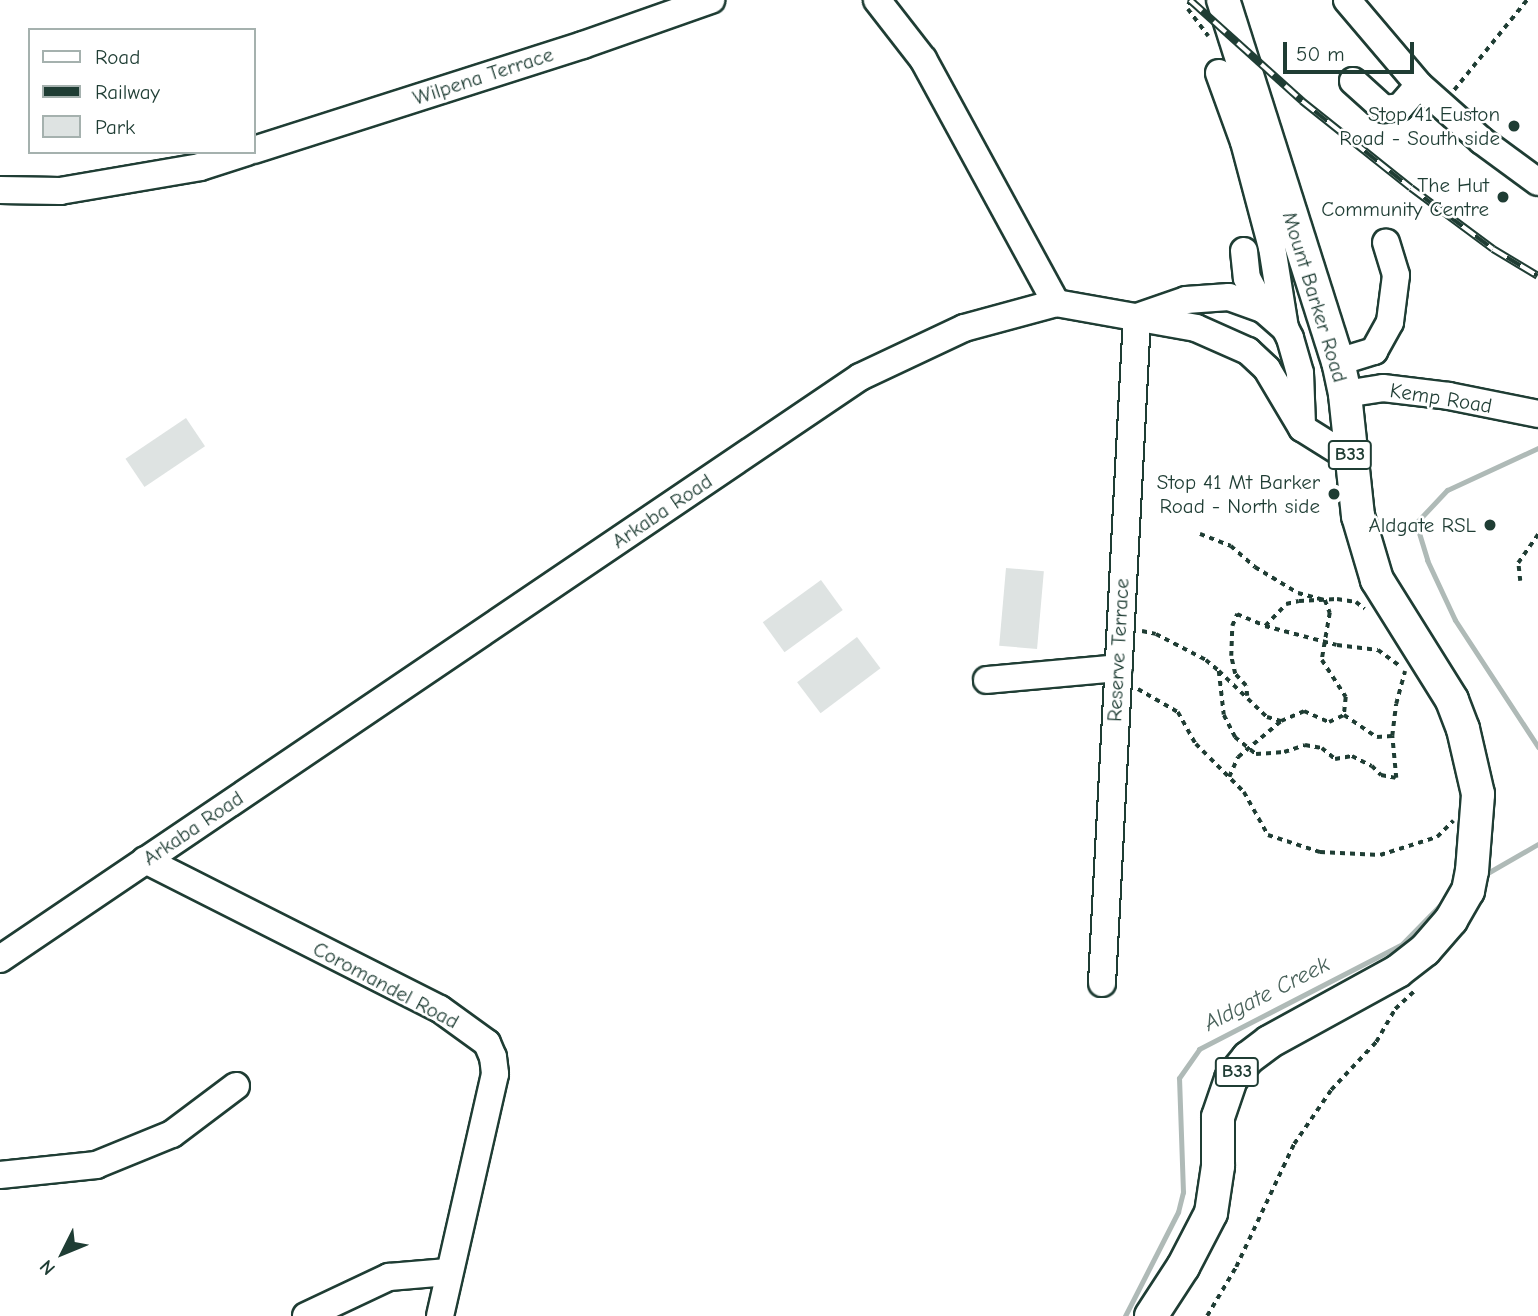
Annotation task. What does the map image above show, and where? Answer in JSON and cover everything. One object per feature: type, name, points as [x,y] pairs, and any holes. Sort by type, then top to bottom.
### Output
[{"type":"main road","name":"Mount Barker Road","points":[[1151,1316],[1183,1267],[1211,1213],[1218,1166],[1218,1117],[1231,1079],[1248,1058],[1269,1042],[1398,971],[1425,950],[1451,920],[1468,891],[1478,794],[1463,729],[1452,700],[1405,629],[1377,580],[1358,516],[1345,394],[1338,362],[1223,0]]},
{"type":"street","name":"Wilpena Terrace","points":[[256,149],[711,0]]},
{"type":"street","points":[[877,0],[923,59],[1056,303]]},
{"type":"street","points":[[1347,0],[1419,85],[1441,106],[1538,182]]},
{"type":"street","points":[[1219,73],[1244,142],[1272,247],[1285,328],[1300,373],[1302,428]]},
{"type":"street","points":[[1353,81],[1384,109],[1400,107],[1419,85]]},
{"type":"street","points":[[0,190],[60,191],[200,167],[241,154]]},
{"type":"street","points":[[1338,362],[1374,351],[1390,322],[1396,275],[1386,242]]},
{"type":"street","points":[[1244,251],[1247,278],[1264,310]]},
{"type":"street","points":[[1137,317],[1186,300],[1229,297],[1264,310],[1285,328]]},
{"type":"street","name":"Arkaba Road","points":[[0,959],[860,377],[964,328],[1056,303],[1196,328],[1248,351],[1267,369],[1302,428],[1350,458]]},
{"type":"street","name":"Reserve Terrace","points":[[1102,983],[1137,317]]},
{"type":"street","name":"Kemp Road","points":[[1345,394],[1382,388],[1449,396],[1538,414]]},
{"type":"street","points":[[987,680],[1118,678]]},
{"type":"street","name":"Coromandel Road","points":[[145,860],[440,1009],[487,1043],[494,1056],[495,1074],[440,1316]]},
{"type":"street","points":[[0,1175],[96,1165],[172,1135],[236,1086]]},
{"type":"street","points":[[306,1316],[389,1277],[448,1272]]},
{"type":"path","points":[[1190,0],[1188,9],[1211,40]]},
{"type":"path","points":[[1441,106],[1527,0]]},
{"type":"path","points":[[1200,534],[1231,546],[1255,567],[1298,593],[1325,600]]},
{"type":"path","points":[[1520,581],[1518,564],[1538,534]]},
{"type":"path","points":[[1219,671],[1224,715],[1234,737],[1256,754],[1284,752],[1305,745],[1322,748],[1335,759],[1352,756],[1372,766],[1381,775],[1396,778],[1392,736],[1396,704],[1405,669],[1405,629],[1383,623],[1356,602],[1325,600],[1286,604],[1265,626]]},
{"type":"path","points":[[1325,600],[1330,613],[1322,660],[1346,697],[1344,715]]},
{"type":"path","points":[[1247,697],[1246,686],[1235,674],[1231,656],[1232,625],[1237,614],[1265,626],[1324,641],[1378,650],[1414,674]]},
{"type":"path","points":[[1119,628],[1156,634],[1206,660],[1267,717],[1281,722]]},
{"type":"path","points":[[1118,678],[1142,689],[1178,712],[1196,744],[1244,792],[1268,835],[1320,852],[1380,855],[1437,837],[1478,794]]},
{"type":"path","points":[[1229,777],[1238,757],[1281,722],[1304,711],[1329,722],[1344,715]]},
{"type":"path","points":[[1344,715],[1377,737],[1392,736]]},
{"type":"path","points":[[1207,1316],[1236,1267],[1294,1144],[1331,1090],[1376,1042],[1395,1009],[1421,984]]},
{"type":"green space","points":[[186,418],[205,446],[144,487],[125,459]]},
{"type":"green space","points":[[1006,568],[1044,571],[1037,649],[999,646]]},
{"type":"green space","points":[[821,580],[843,610],[784,652],[763,622]]},
{"type":"green space","points":[[857,637],[880,668],[821,713],[797,682]]},
{"type":"waterway","name":"Aldgate Creek","points":[[1538,448],[1447,490],[1416,523],[1427,560],[1455,620],[1538,747]]},
{"type":"waterway","name":"Aldgate Creek","points":[[1484,875],[1538,844]]},
{"type":"waterway","name":"Aldgate Creek","points":[[1125,1316],[1178,1212],[1183,1192],[1179,1078],[1199,1049],[1402,944],[1445,900]]},
{"type":"railway","points":[[1190,0],[1302,101],[1411,188],[1493,249],[1538,276]]},
{"type":"place","name":"Stop 41 Euston Road - South side","points":[[1514,126]]},
{"type":"place","name":"The Hut Community Centre","points":[[1503,197]]},
{"type":"place","name":"Stop 41 Mt Barker Road - North side","points":[[1334,494]]},
{"type":"place","name":"Aldgate RSL","points":[[1490,525]]}]
